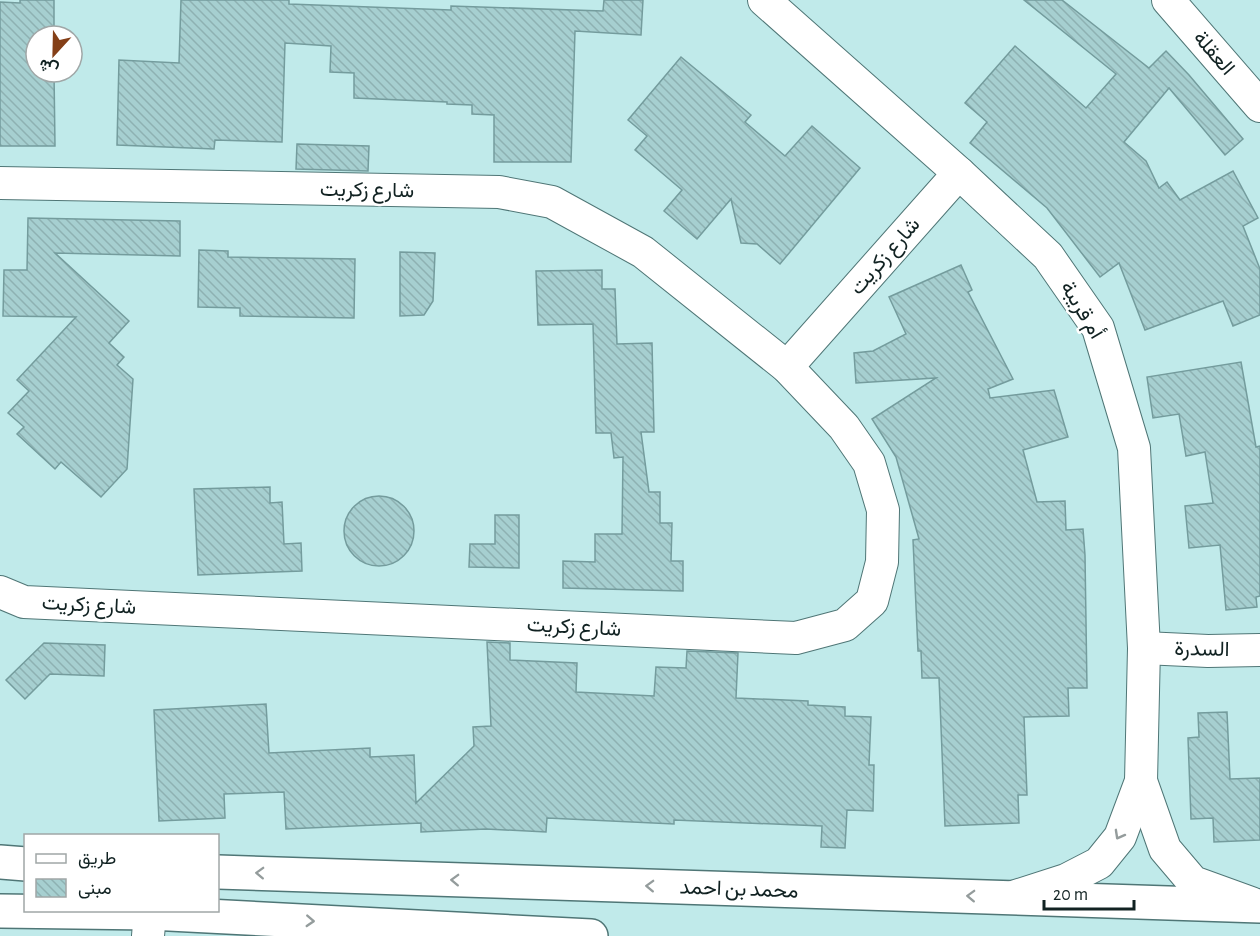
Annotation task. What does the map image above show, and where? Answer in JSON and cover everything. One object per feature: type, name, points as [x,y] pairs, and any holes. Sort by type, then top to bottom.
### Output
[{"type":"street","name":"أم قريبة","points":[[765,0],[1048,256],[1098,328],[1134,448],[1144,648],[1142,781],[1166,849],[1194,882],[1259,905]]},
{"type":"street","name":"العقلة","points":[[1167,0],[1260,106]]},
{"type":"street","name":"شارع زكريت","points":[[787,367],[958,173]]},
{"type":"street","name":"شارع زكريت","points":[[0,183],[499,192],[552,202],[643,252],[787,367],[844,427],[869,463],[883,510],[882,562],[872,601],[844,626],[796,638],[24,602],[0,592]]},
{"type":"street","name":"السدرة","points":[[1144,648],[1208,651],[1260,650]]},
{"type":"street","name":"أم قريبة","points":[[1011,898],[1066,880],[1099,863],[1120,837],[1142,781]]},
{"type":"street","points":[[0,862],[24,864]]},
{"type":"street","name":"محمد بن احمد","points":[[219,872],[1259,905]]},
{"type":"street","points":[[0,911],[149,925],[591,936]]},
{"type":"building","points":[[20,0],[54,0],[54,24],[24,24],[24,84],[54,84],[55,146],[0,146],[0,2],[20,3]]},
{"type":"building","points":[[181,0],[289,0],[289,4],[451,10],[451,6],[603,11],[604,0],[643,0],[641,35],[575,31],[571,162],[494,162],[494,115],[472,114],[472,105],[354,98],[354,73],[330,72],[331,46],[285,43],[282,142],[215,140],[214,149],[117,145],[119,60],[179,63]]},
{"type":"building","points":[[1024,0],[1062,0],[1149,68],[1166,51],[1243,139],[1225,155],[1169,88],[1124,142],[1146,161],[1159,188],[1167,182],[1180,200],[1233,171],[1258,218],[1243,226],[1260,269],[1260,315],[1233,326],[1223,301],[1145,330],[1119,263],[1100,277],[1047,208],[970,143],[987,122],[965,103],[1015,46],[1086,108],[1116,74]]},
{"type":"building","points":[[681,57],[751,115],[745,122],[785,156],[812,126],[860,168],[780,264],[757,244],[741,243],[731,199],[697,239],[664,211],[682,190],[635,150],[647,136],[628,120]]},
{"type":"building","points":[[297,144],[369,146],[368,171],[296,169]]},
{"type":"building","points":[[28,218],[180,221],[180,256],[55,253],[129,321],[109,343],[124,357],[117,365],[133,379],[127,469],[101,497],[61,462],[55,469],[17,434],[24,427],[8,413],[29,391],[17,380],[76,317],[3,316],[4,270],[27,270]]},
{"type":"building","points":[[199,250],[228,251],[228,257],[355,259],[354,318],[240,316],[240,308],[198,307]]},
{"type":"building","points":[[400,252],[435,253],[433,301],[424,315],[400,316]]},
{"type":"building","points":[[961,265],[972,290],[968,292],[1013,379],[988,389],[990,398],[1054,390],[1068,437],[1023,450],[1037,502],[1065,501],[1066,530],[1083,529],[1087,688],[1068,688],[1069,716],[1024,717],[1027,795],[1018,795],[1019,823],[945,826],[939,678],[922,678],[921,651],[918,651],[913,540],[919,539],[896,457],[872,419],[936,378],[856,383],[854,353],[873,351],[906,334],[889,297]]},
{"type":"building","points":[[602,270],[602,289],[615,289],[617,344],[652,343],[654,432],[641,432],[649,492],[660,492],[660,523],[672,523],[671,561],[683,561],[683,591],[563,588],[563,561],[595,562],[595,534],[622,534],[623,457],[614,458],[611,433],[596,433],[593,324],[538,325],[536,271]]},
{"type":"building","points":[[1241,362],[1256,447],[1260,446],[1260,596],[1256,597],[1257,607],[1226,610],[1220,545],[1189,548],[1185,506],[1213,503],[1205,452],[1186,456],[1179,414],[1153,418],[1147,377]]},
{"type":"building","points":[[270,487],[270,503],[282,502],[284,544],[301,543],[302,571],[198,575],[194,489]]},
{"type":"building","points":[[379,496],[398,502],[408,512],[414,531],[408,550],[398,560],[379,566],[360,560],[350,550],[344,531],[350,512],[360,502]]},
{"type":"building","points":[[495,515],[519,515],[519,568],[469,567],[470,544],[495,544]]},
{"type":"building","points":[[487,642],[510,643],[510,660],[577,663],[576,692],[654,696],[656,667],[686,668],[687,651],[738,653],[736,698],[808,701],[808,705],[845,707],[845,716],[871,717],[869,765],[874,765],[873,811],[847,810],[845,848],[821,847],[822,826],[674,820],[674,824],[547,818],[546,832],[486,829],[421,832],[421,823],[286,829],[284,792],[224,794],[225,818],[159,821],[154,710],[266,704],[269,753],[370,748],[370,757],[414,755],[416,803],[474,746],[473,727],[491,726]]},
{"type":"building","points":[[44,643],[105,645],[104,676],[50,674],[25,699],[6,680]]},
{"type":"building","points":[[1227,712],[1230,779],[1260,778],[1260,840],[1214,842],[1213,818],[1191,819],[1188,738],[1199,737],[1198,713]]}]
